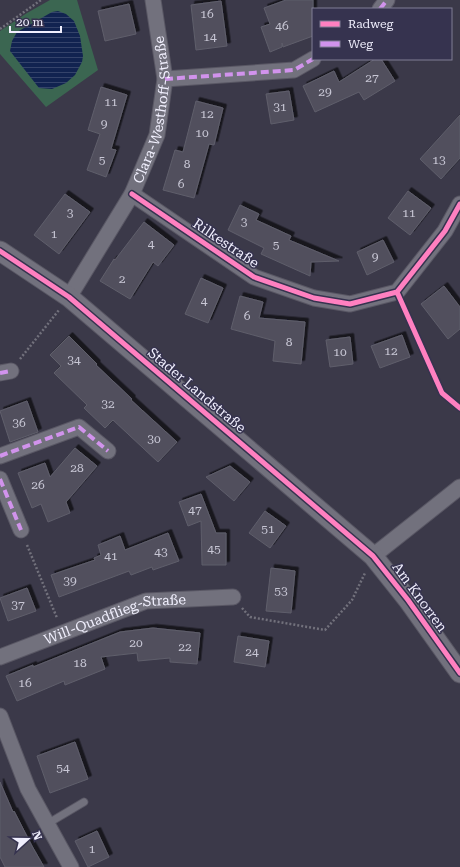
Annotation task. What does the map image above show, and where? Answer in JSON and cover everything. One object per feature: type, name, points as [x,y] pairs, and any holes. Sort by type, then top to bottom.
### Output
[{"type":"street","name":"Clara-Westhoff-Straße","points":[[70,297],[132,194],[157,135],[165,79],[153,0]]},
{"type":"street","points":[[381,8],[387,0]]},
{"type":"street","points":[[165,79],[294,70],[312,60]]},
{"type":"street","name":"Rilkestraße","points":[[132,194],[254,277],[314,298],[350,304],[396,292],[445,231],[460,204]]},
{"type":"street","name":"Stader Landstraße","points":[[0,251],[70,297],[373,556]]},
{"type":"street","points":[[0,456],[78,427],[108,451]]},
{"type":"street","points":[[0,479],[21,530]]},
{"type":"street","points":[[373,556],[460,487]]},
{"type":"street","name":"Am Knorren","points":[[373,556],[408,600],[460,673]]},
{"type":"street","name":"Will-Quadflieg-Straße","points":[[0,657],[146,601],[233,597]]},
{"type":"street","points":[[0,716],[28,789],[71,867]]},
{"type":"lane","points":[[47,824],[84,802]]},
{"type":"path","points":[[0,29],[41,0]]},
{"type":"path","points":[[5,372],[70,297]]},
{"type":"path","points":[[21,530],[64,633]]},
{"type":"path","points":[[233,597],[250,617],[325,630],[352,600],[373,556]]},
{"type":"green space","points":[[50,0],[77,0],[98,70],[46,107],[0,54],[0,31]]},
{"type":"water","points":[[58,11],[66,14],[74,21],[80,36],[83,56],[82,62],[75,75],[66,83],[52,89],[39,88],[10,51],[12,41],[17,32],[52,12]]},
{"type":"building","points":[[286,0],[313,0],[312,36],[283,47],[282,43],[282,47],[270,52],[261,27],[270,24],[264,8]]},
{"type":"building","points":[[221,1],[227,46],[196,50],[191,5]]},
{"type":"building","points":[[129,4],[136,34],[105,41],[98,11]]},
{"type":"building","points":[[373,60],[382,60],[395,81],[364,100],[359,92],[315,112],[303,86],[334,71],[339,82]]},
{"type":"building","points":[[101,87],[127,95],[111,149],[116,150],[106,177],[87,170],[100,134],[88,130]]},
{"type":"building","points":[[289,91],[294,120],[271,124],[266,94]]},
{"type":"building","points":[[196,101],[223,108],[214,145],[209,144],[194,198],[163,190],[175,150],[183,152]]},
{"type":"building","points":[[460,115],[460,158],[441,179],[420,159]]},
{"type":"building","points":[[408,191],[431,208],[410,235],[388,218]]},
{"type":"building","points":[[65,194],[90,212],[59,254],[34,235]]},
{"type":"building","points":[[240,205],[259,214],[256,220],[291,236],[289,240],[339,261],[311,262],[310,276],[261,254],[264,248],[228,230]]},
{"type":"building","points":[[144,222],[174,245],[158,266],[153,262],[130,299],[100,281],[114,259],[115,260]]},
{"type":"building","points":[[383,240],[394,262],[367,275],[357,252]]},
{"type":"building","points":[[201,278],[223,288],[208,323],[185,314]]},
{"type":"building","points":[[444,286],[460,307],[460,329],[448,339],[421,304]]},
{"type":"building","points":[[240,296],[263,302],[259,318],[305,322],[301,364],[273,361],[275,341],[231,329]]},
{"type":"building","points":[[402,335],[410,357],[380,368],[371,346]]},
{"type":"building","points":[[69,336],[97,364],[96,365],[132,399],[131,400],[177,442],[158,462],[113,420],[105,428],[84,408],[87,405],[54,373],[61,366],[50,355]]},
{"type":"building","points":[[350,337],[353,364],[330,367],[326,340]]},
{"type":"building","points":[[27,401],[38,432],[10,442],[0,411]]},
{"type":"building","points":[[75,448],[97,466],[66,502],[70,513],[48,522],[41,504],[32,508],[18,473],[45,463],[50,477]]},
{"type":"building","points":[[230,466],[250,482],[234,501],[206,477]]},
{"type":"building","points":[[201,494],[216,533],[226,533],[226,565],[202,565],[201,521],[188,526],[179,502]]},
{"type":"building","points":[[265,511],[286,526],[270,548],[249,533]]},
{"type":"building","points":[[168,533],[179,561],[153,570],[152,567],[131,575],[129,571],[59,597],[51,575],[95,560],[94,558],[101,555],[98,545],[120,536],[125,550]]},
{"type":"building","points":[[271,568],[295,571],[291,613],[266,611]]},
{"type":"building","points":[[27,588],[36,611],[8,621],[0,598]]},
{"type":"building","points":[[153,628],[200,633],[197,664],[170,662],[170,658],[138,661],[137,653],[101,657],[105,669],[65,685],[64,681],[17,701],[6,676],[33,665],[33,667],[120,632]]},
{"type":"building","points":[[238,636],[269,641],[265,667],[234,662]]},
{"type":"building","points":[[75,742],[88,779],[50,793],[37,756]]},
{"type":"building","points":[[0,782],[13,812],[14,811],[44,867],[5,867],[0,857]]},
{"type":"building","points":[[97,831],[109,857],[88,867],[75,841]]},
{"type":"marked path","points":[[381,8],[387,0]]},
{"type":"marked path","points":[[165,79],[294,70],[312,60]]},
{"type":"marked path","points":[[0,373],[11,371]]},
{"type":"marked path","points":[[0,456],[79,427],[108,451]]},
{"type":"marked path","points":[[0,479],[21,530]]},
{"type":"cycle path","points":[[132,194],[254,277],[314,298],[350,304],[397,292],[445,231],[460,204]]},
{"type":"cycle path","points":[[0,251],[69,297],[373,556],[408,600],[460,673]]},
{"type":"cycle path","points":[[397,292],[442,393],[460,408]]}]
